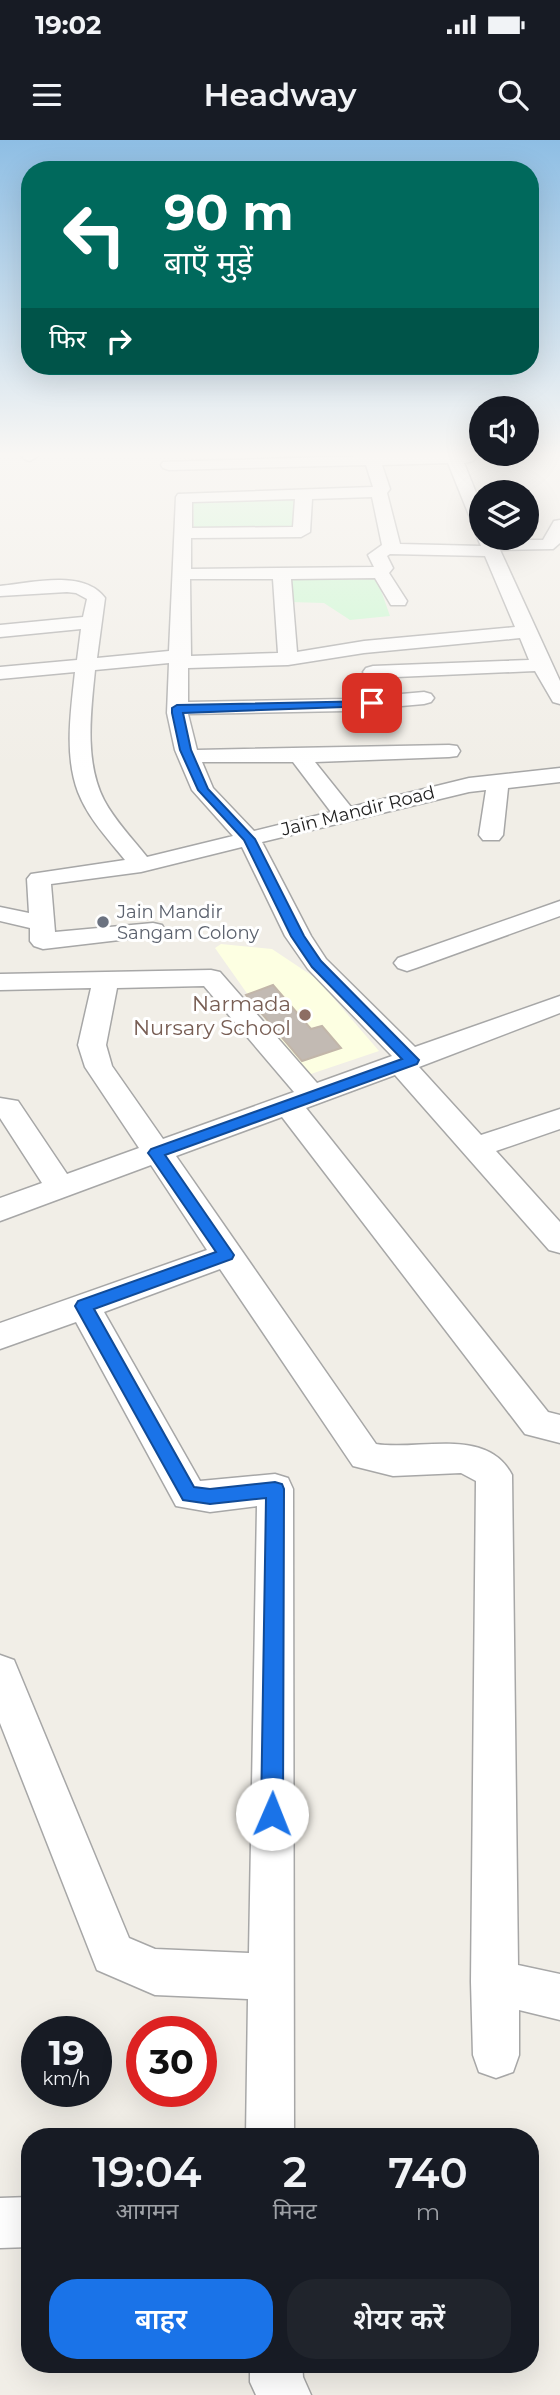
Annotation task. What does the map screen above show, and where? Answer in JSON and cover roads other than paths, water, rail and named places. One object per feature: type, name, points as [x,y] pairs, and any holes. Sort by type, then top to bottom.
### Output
[{"type":"street","points":[[182,558],[181,659],[177,708],[189,756],[203,790],[249,839],[298,936],[317,964],[406,1062],[560,1242]]},
{"type":"street","points":[[182,574],[380,572],[384,568],[379,558]]},
{"type":"street","points":[[500,558],[527,632],[551,668]]},
{"type":"street","points":[[501,558],[551,668],[560,698]]},
{"type":"street","points":[[380,572],[398,601]]},
{"type":"street","points":[[282,574],[288,659]]},
{"type":"street","points":[[0,591],[72,586],[87,588],[96,598],[84,665],[81,765],[88,791],[104,818],[141,865]]},
{"type":"street","points":[[0,631],[92,622]]},
{"type":"street","points":[[0,673],[181,659],[288,659],[364,648],[527,632]]},
{"type":"street","points":[[373,672],[551,668]]},
{"type":"street","points":[[177,708],[345,705],[424,698]]},
{"type":"street","points":[[189,756],[299,756],[449,751]]},
{"type":"street","points":[[299,756],[345,814]]},
{"type":"street","name":"Jain Mandir Road","points":[[42,923],[39,879],[141,865],[469,785],[560,775]]},
{"type":"street","points":[[491,835],[498,782]]},
{"type":"street","points":[[407,963],[560,908]]},
{"type":"street","points":[[0,914],[42,923],[43,941],[153,930]]},
{"type":"street","points":[[0,982],[211,978],[537,1424],[560,1429]]},
{"type":"street","points":[[105,981],[92,1045],[99,1067],[365,1456],[392,1461],[465,1459],[478,1463],[494,1475],[496,2055]]},
{"type":"street","points":[[0,1210],[560,1004]]},
{"type":"street","points":[[0,1107],[8,1108],[61,1188]]},
{"type":"street","points":[[477,1147],[560,1119]]},
{"type":"street","points":[[0,1336],[226,1255]]},
{"type":"street","points":[[84,1306],[189,1494],[210,1497],[275,1489],[270,2128]]},
{"type":"street","points":[[0,1673],[114,1954],[155,1972],[270,1977]]},
{"type":"street","points":[[494,1982],[560,1997]]},
{"type":"street","points":[[0,2223],[21,2222]]},
{"type":"street","points":[[276,2373],[277,2382],[284,2395]]},
{"type":"place","name":"Jain Mandir Sangam Colony","points":[[103,922]]},
{"type":"place","name":"Narmada Nursary School","points":[[305,1015]]}]
